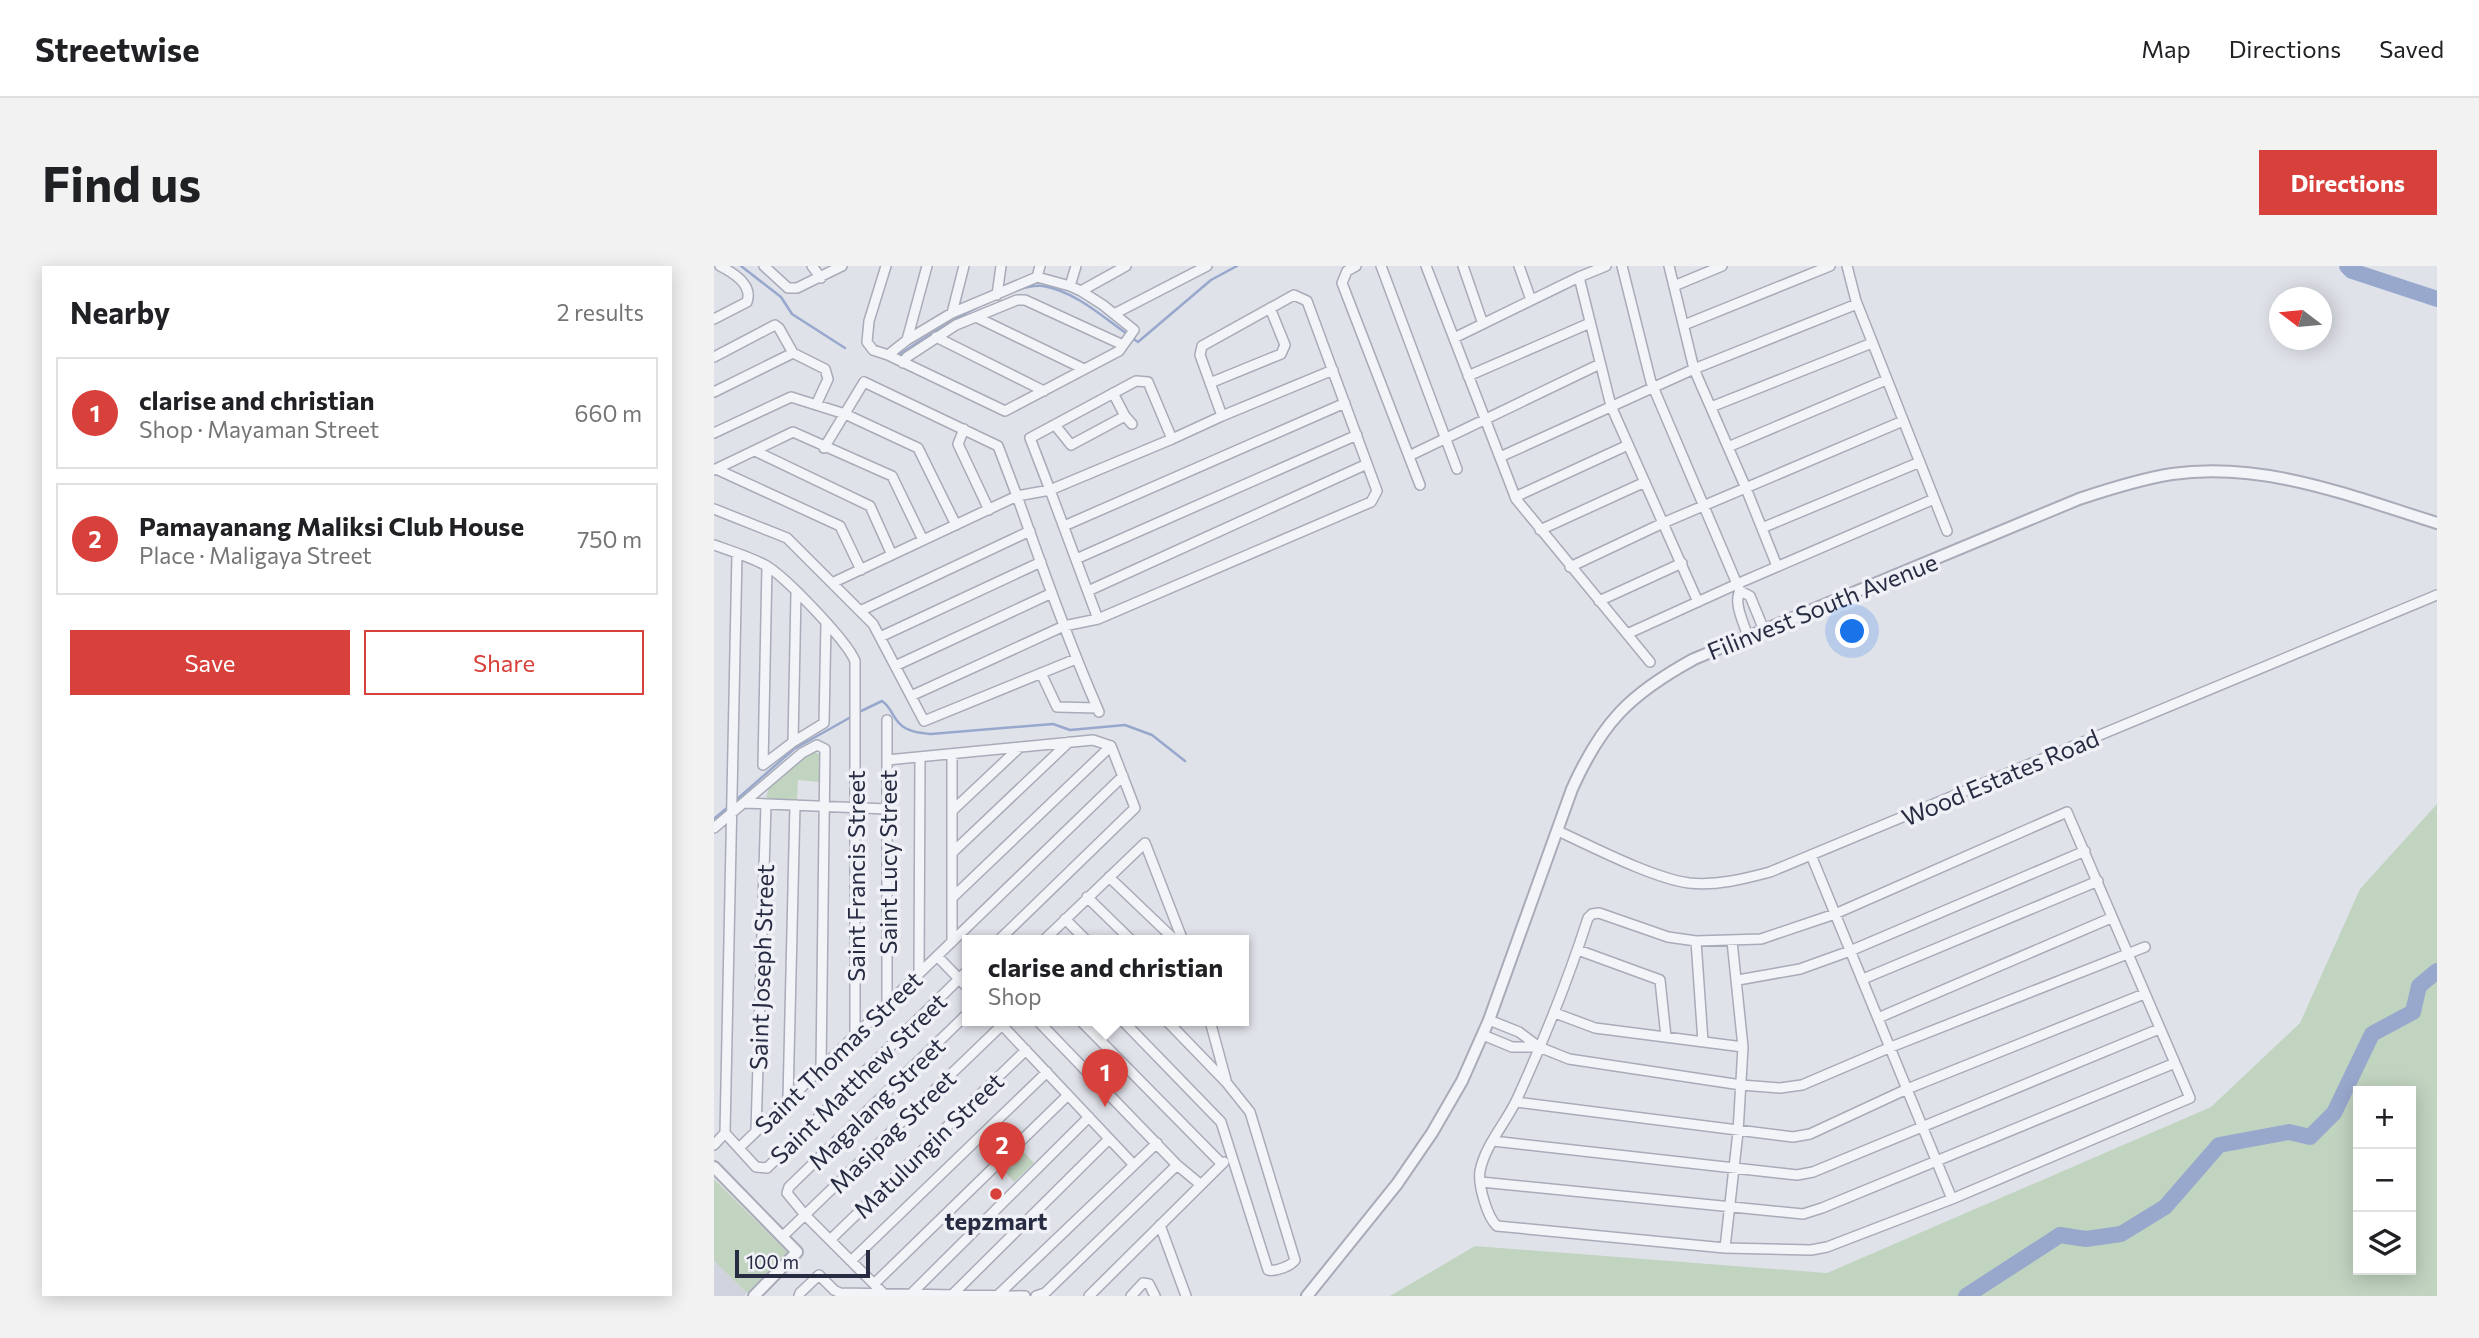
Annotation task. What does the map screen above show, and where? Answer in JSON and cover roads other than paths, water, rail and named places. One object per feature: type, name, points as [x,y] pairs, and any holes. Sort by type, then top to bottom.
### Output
[{"type":"street","points":[[714,319],[747,302],[749,297],[749,290],[733,273],[720,266]]},
{"type":"street","points":[[764,266],[788,288],[797,288],[842,266]]},
{"type":"street","points":[[812,266],[821,278]]},
{"type":"street","points":[[886,266],[869,321],[867,342],[873,349],[1005,411],[1119,351],[1134,331],[1081,291],[1037,277],[998,299],[976,317],[936,337],[907,357],[903,363]]},
{"type":"street","points":[[907,340],[927,266]]},
{"type":"street","points":[[952,313],[964,266]]},
{"type":"street","points":[[998,299],[1001,266]]},
{"type":"street","points":[[1037,277],[1040,266]]},
{"type":"street","points":[[1070,286],[1076,266]]},
{"type":"street","points":[[1081,291],[1126,266]]},
{"type":"street","points":[[1114,314],[1207,266]]},
{"type":"street","points":[[1356,266],[1346,271],[1342,284],[1420,485]]},
{"type":"street","points":[[1381,266],[1457,469]]},
{"type":"street","points":[[1426,266],[1515,497],[1650,662]]},
{"type":"street","points":[[1463,266],[1483,324]]},
{"type":"street","points":[[1519,266],[1531,300]]},
{"type":"street","points":[[1454,338],[1579,276],[1606,266]]},
{"type":"street","points":[[1622,266],[1653,387],[1739,587],[1750,596],[1764,630]]},
{"type":"street","points":[[1669,266],[1695,369],[1777,566]]},
{"type":"street","points":[[1674,286],[1722,266]]},
{"type":"street","points":[[1684,325],[1830,266]]},
{"type":"street","points":[[1847,266],[1857,304],[1947,531]]},
{"type":"street","points":[[1579,276],[1611,406],[1698,602]]},
{"type":"street","points":[[911,696],[1064,626],[1098,619],[1371,502],[1377,491],[1307,301],[1294,295],[1202,346],[1200,355],[1222,416]]},
{"type":"street","points":[[888,355],[907,340],[952,313],[998,299],[1025,300],[1128,339]]},
{"type":"street","points":[[1500,457],[1695,369],[1857,304]]},
{"type":"street","points":[[1210,383],[1281,354],[1285,345],[1270,308]]},
{"type":"street","points":[[976,317],[1084,369]]},
{"type":"street","points":[[1468,376],[1590,323]]},
{"type":"street","points":[[714,357],[775,326],[779,327],[793,353],[825,369],[828,379],[816,405]]},
{"type":"street","points":[[936,337],[1044,391]]},
{"type":"street","points":[[1711,407],[1872,343]]},
{"type":"street","points":[[714,392],[793,353]]},
{"type":"street","points":[[1409,456],[1600,364]]},
{"type":"street","points":[[832,583],[1017,496],[1050,490],[1333,370]]},
{"type":"street","points":[[1728,447],[1886,380]]},
{"type":"street","points":[[1098,619],[1030,438],[1136,381],[1148,382],[1172,439]]},
{"type":"street","points":[[824,447],[864,382],[998,446],[1076,659],[1098,710],[1057,708],[1041,673]]},
{"type":"street","points":[[1114,393],[1132,424]]},
{"type":"street","points":[[714,433],[791,397],[845,414],[918,448],[956,525]]},
{"type":"street","points":[[1063,526],[1345,403]]},
{"type":"street","points":[[1055,425],[1071,445],[1125,416]]},
{"type":"street","points":[[1570,567],[1663,523],[1903,421]]},
{"type":"street","points":[[964,429],[958,444],[989,509]]},
{"type":"street","points":[[715,469],[793,432],[892,476],[923,540]]},
{"type":"street","points":[[1076,559],[1357,435]]},
{"type":"street","points":[[1515,497],[1628,445]]},
{"type":"street","points":[[755,451],[870,506],[892,555]]},
{"type":"street","points":[[1762,528],[1920,462]]},
{"type":"street","points":[[1088,591],[1367,464]]},
{"type":"street","points":[[715,469],[841,526],[862,570]]},
{"type":"street","name":"Filinvest South Avenue","points":[[1307,1296],[1367,1223],[1425,1143],[1462,1082],[1489,1020],[1572,789],[1588,753],[1606,726],[1629,701],[1662,676],[1695,659],[2079,499],[2172,474],[2233,471],[2297,480],[2437,523]]},
{"type":"street","points":[[1540,530],[1645,482]]},
{"type":"street","points":[[1627,634],[1934,499]]},
{"type":"street","points":[[714,509],[787,538],[873,624],[925,721],[1076,659]]},
{"type":"street","points":[[860,611],[1030,531]]},
{"type":"street","name":"Saint Francis Street","points":[[714,545],[766,566],[826,624],[851,652],[855,661],[855,1035]]},
{"type":"street","points":[[714,1145],[725,1133],[737,554]]},
{"type":"street","points":[[880,637],[1041,562]]},
{"type":"street","points":[[1599,601],[1682,563]]},
{"type":"street","points":[[766,566],[763,765],[824,723],[826,624]]},
{"type":"street","points":[[1739,587],[1737,603],[1748,637]]},
{"type":"street","points":[[793,742],[796,593]]},
{"type":"street","points":[[895,666],[1052,593]]},
{"type":"street","name":"Wood Estates Road","points":[[1558,831],[1653,872],[1689,883],[1746,879],[1770,872],[2437,595]]},
{"type":"street","name":"Saint Lucy Street","points":[[887,720],[887,1004]]},
{"type":"street","points":[[887,760],[1093,740],[1111,746],[1135,808],[1004,935]]},
{"type":"street","points":[[952,853],[1069,743]]},
{"type":"street","points":[[714,828],[802,753],[817,746],[825,749],[821,1068]]},
{"type":"street","points":[[952,898],[1111,746]]},
{"type":"street","points":[[952,811],[1020,747]]},
{"type":"street","points":[[952,754],[952,942]]},
{"type":"street","points":[[919,974],[920,757]]},
{"type":"street","name":"Saint Thomas Street","points":[[739,1148],[1123,776]]},
{"type":"street","points":[[745,803],[887,809]]},
{"type":"street","name":"Saint Joseph Street","points":[[755,1131],[766,804]]},
{"type":"street","points":[[788,1099],[795,805]]},
{"type":"street","points":[[2067,812],[2098,881],[2111,918],[2190,1098],[1952,1199],[1827,1247],[1811,1250],[1725,1248],[1497,1226],[1491,1221],[1480,1171],[1493,1141],[1516,1102],[1555,1013],[1588,918],[1592,914],[1599,913],[1668,937],[1732,942],[1761,939],[1835,914],[2067,812]]},
{"type":"street","points":[[1049,935],[1145,843],[1181,935]]},
{"type":"street","points":[[1738,980],[1800,969],[1850,951],[2085,851]]},
{"type":"street","points":[[1811,855],[1952,1199]]},
{"type":"street","points":[[1108,877],[1170,935]]},
{"type":"street","points":[[1863,979],[2098,881]]},
{"type":"street","points":[[1087,897],[1126,935]]},
{"type":"street","points":[[1878,1018],[2111,918]]},
{"type":"street","points":[[1065,919],[1081,935]]},
{"type":"street","points":[[1696,941],[1703,1042]]},
{"type":"street","points":[[1725,1248],[1738,1132],[1743,1047],[1732,942]]},
{"type":"street","points":[[1489,1020],[1519,1032],[1539,1047],[1569,1059],[1741,1086],[1780,1088],[1802,1085],[1891,1047],[2146,947]]},
{"type":"street","points":[[1578,950],[1660,980],[1666,1037]]},
{"type":"street","points":[[937,956],[962,982]]},
{"type":"street","name":"Saint Matthew Street","points":[[725,1133],[756,1167],[767,1168],[962,976]]},
{"type":"street","points":[[1516,1102],[1793,1138],[1810,1134],[1908,1089],[2144,994]]},
{"type":"street","points":[[1555,1013],[1595,1028],[1743,1047]]},
{"type":"street","name":"Magalang Street","points":[[805,1215],[786,1193],[798,1178],[962,1019]]},
{"type":"street","name":"Masipag Street","points":[[782,1237],[997,1026]]},
{"type":"street","points":[[1003,1026],[1134,1165]]},
{"type":"street","points":[[1043,1026],[1177,1164],[1200,1184]]},
{"type":"street","points":[[1086,1026],[1221,1163]]},
{"type":"street","points":[[1128,1026],[1217,1117],[1224,1129],[1268,1270],[1273,1271],[1292,1264],[1294,1260],[1250,1112],[1213,1067],[1172,1026]]},
{"type":"street","points":[[1211,1026],[1226,1082]]},
{"type":"street","points":[[1493,1141],[1797,1175],[1813,1172],[2159,1029]]},
{"type":"street","points":[[1483,1035],[1512,1047],[1539,1047]]},
{"type":"street","name":"Matulungin Street","points":[[830,1240],[1026,1049]]},
{"type":"street","points":[[1481,1182],[1803,1214],[2175,1063]]},
{"type":"street","points":[[851,1261],[1047,1072]]},
{"type":"street","points":[[874,1284],[1068,1095]]},
{"type":"street","points":[[912,1293],[1089,1117]]},
{"type":"street","points":[[951,1295],[1109,1139]]},
{"type":"street","points":[[998,1295],[1157,1143]]},
{"type":"street","points":[[1089,1296],[1221,1163],[1231,1158]]},
{"type":"street","points":[[1036,1296],[1045,1293],[1177,1164]]},
{"type":"street","points":[[714,1167],[797,1252],[754,1296]]},
{"type":"street","points":[[805,1215],[882,1292]]},
{"type":"street","points":[[1160,1226],[1186,1296]]},
{"type":"street","points":[[799,1296],[819,1275],[839,1293],[1025,1296]]},
{"type":"street","points":[[1131,1296],[1146,1283],[1155,1296]]},
{"type":"waterway","points":[[741,266],[781,297],[792,314],[845,348]]},
{"type":"waterway","points":[[1132,338],[1138,342],[1211,280],[1237,266]]},
{"type":"waterway","points":[[2347,266],[2352,271],[2437,299]]},
{"type":"waterway","points":[[899,355],[969,311],[1010,292],[1028,287],[1043,286],[1066,293],[1127,334]]},
{"type":"waterway","points":[[857,713],[882,701],[902,726],[914,732],[931,734],[1053,724],[1070,730],[1125,725],[1152,735],[1185,761]]},
{"type":"waterway","points":[[735,801],[794,749],[851,717]]},
{"type":"waterway","points":[[714,819],[728,807]]},
{"type":"waterway","points":[[1966,1296],[2060,1235],[2086,1239],[2121,1234],[2165,1207],[2219,1145],[2289,1132],[2310,1137],[2334,1113],[2372,1034],[2413,1012],[2419,986],[2437,971]]},
{"type":"place","name":"clarise and christian","points":[[1105,1107]]},
{"type":"place","name":"Pamayanang Maliksi Club House","points":[[1002,1180]]},
{"type":"place","name":"tepzmart","points":[[996,1194]]}]
